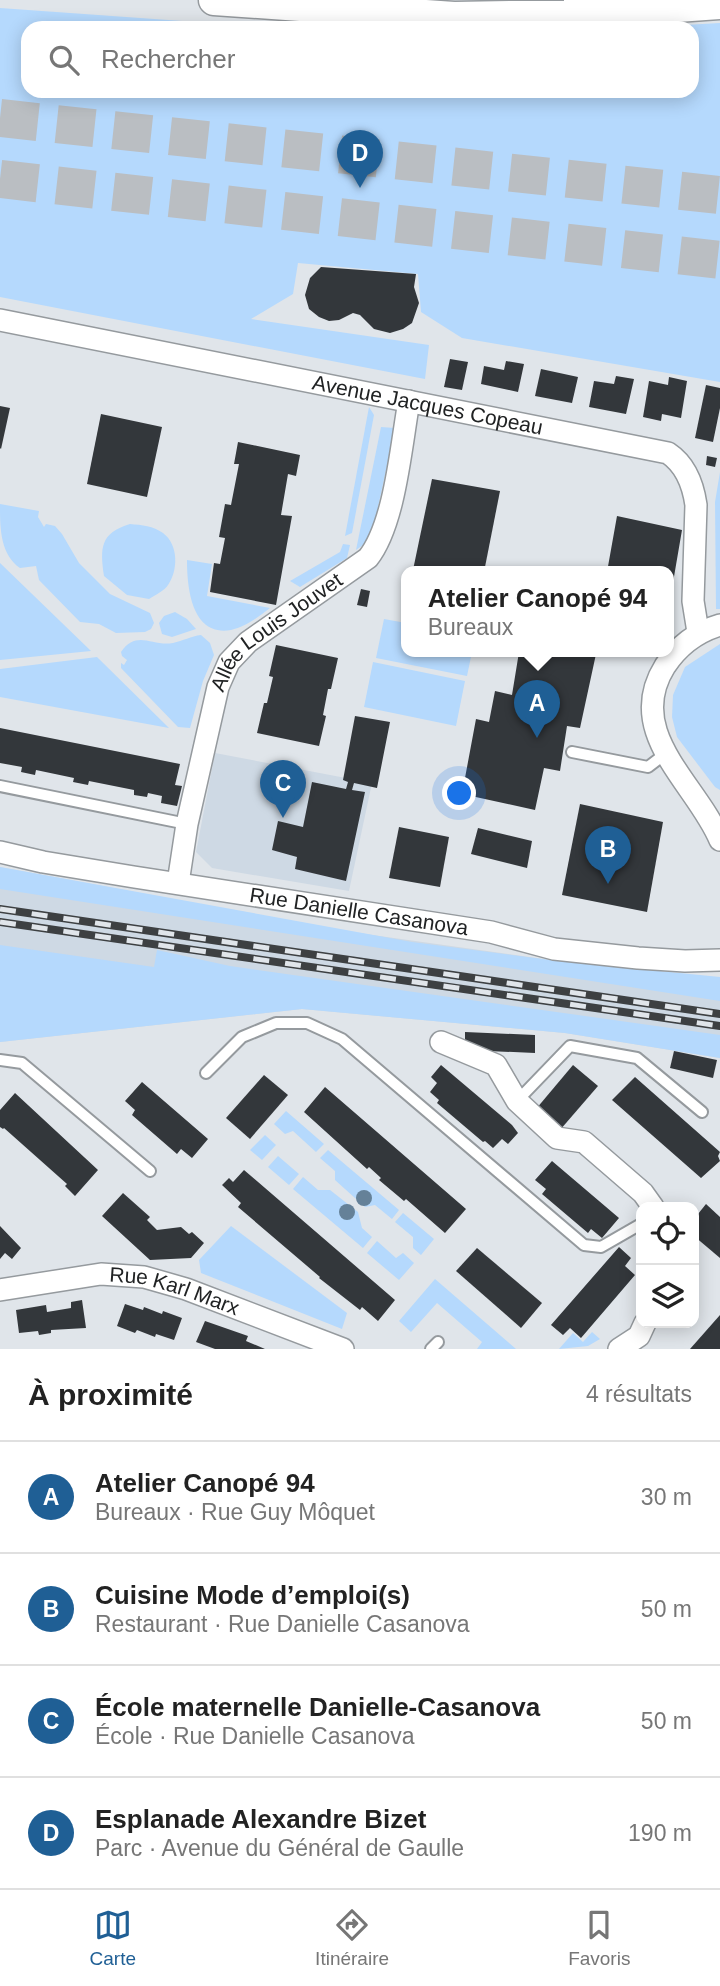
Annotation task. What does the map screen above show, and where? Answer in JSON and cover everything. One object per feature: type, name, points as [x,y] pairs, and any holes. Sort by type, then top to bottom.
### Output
[{"type":"main road","points":[[214,0],[454,17],[565,15],[720,4]]},
{"type":"street","name":"Avenue Jacques Copeau","points":[[0,320],[668,453],[676,458],[689,479],[696,505],[693,601],[698,632]]},
{"type":"street","name":"Allée Louis Jouvet","points":[[178,883],[187,824],[218,687],[229,662],[248,642],[368,558],[378,545],[388,518],[409,401]]},
{"type":"street","points":[[674,655],[698,632],[720,625]]},
{"type":"street","points":[[672,657],[660,674],[653,703],[653,724],[666,754],[713,823],[720,840]]},
{"type":"street","name":"Rue Danielle Casanova","points":[[0,852],[56,864],[269,899],[491,932],[554,948],[661,960],[720,960]]},
{"type":"street","points":[[441,1042],[496,1065],[517,1101],[557,1138],[584,1143],[643,1193],[649,1202]]},
{"type":"street","name":"Rue Karl Marx","points":[[0,1290],[101,1274],[144,1277],[186,1289],[343,1349]]},
{"type":"street","points":[[619,1349],[639,1336],[643,1328]]},
{"type":"lane","points":[[572,752],[648,767],[666,754]]},
{"type":"lane","points":[[0,786],[187,824]]},
{"type":"lane","points":[[206,1073],[242,1037],[276,1023],[307,1023],[342,1040],[584,1245],[601,1247],[636,1227]]},
{"type":"lane","points":[[517,1101],[570,1046],[637,1058],[702,1112]]},
{"type":"lane","points":[[0,1060],[22,1063],[150,1171]]},
{"type":"shaded area","points":[[0,8],[183,21],[21,21],[21,98],[699,98],[699,24],[720,23],[720,382],[462,338],[421,312],[418,274],[298,263],[293,294],[251,319],[429,345],[425,379],[0,297]]},
{"type":"shaded area","points":[[369,407],[374,415],[352,533],[345,536]]},
{"type":"shaded area","points":[[381,427],[395,428],[374,526],[366,543],[356,550]]},
{"type":"shaded area","points":[[720,472],[720,609],[716,609],[715,502]]},
{"type":"shaded area","points":[[0,504],[39,511],[38,517],[44,527],[46,524],[55,526],[79,563],[110,594],[150,613],[154,623],[151,629],[145,632],[116,633],[99,624],[80,622],[39,580],[36,566],[20,568],[8,555],[1,531]]},
{"type":"shaded area","points":[[130,524],[147,526],[163,533],[174,551],[174,573],[168,585],[149,599],[127,595],[104,576],[104,543],[113,532]]},
{"type":"shaded area","points":[[343,544],[350,545],[347,558],[300,587],[290,581],[340,552]]},
{"type":"shaded area","points":[[187,560],[212,564],[207,596],[270,608],[236,629],[218,630],[207,626],[200,618],[190,595]]},
{"type":"shaded area","points":[[0,563],[91,651],[0,660]]},
{"type":"shaded area","points":[[175,612],[187,619],[196,629],[172,637],[162,634],[159,623],[164,616]]},
{"type":"shaded area","points":[[384,619],[401,622],[401,657],[471,657],[467,676],[376,658]]},
{"type":"shaded area","points":[[201,635],[210,643],[214,655],[203,681],[190,728],[178,727],[121,668],[121,663],[124,665],[127,660],[121,652],[133,641],[145,640],[165,644]]},
{"type":"shaded area","points":[[720,644],[720,790],[677,737],[672,717],[673,695],[685,667]]},
{"type":"shaded area","points":[[97,657],[169,728],[0,697],[0,669]]},
{"type":"shaded area","points":[[373,662],[465,681],[456,726],[364,707]]},
{"type":"shaded area","points":[[215,753],[372,783],[349,891],[212,868],[196,852]]},
{"type":"shaded area","points":[[0,867],[351,932],[558,961],[720,978],[720,1058],[565,1033],[302,1009],[0,1042]]},
{"type":"shaded area","points":[[0,867],[412,942],[558,961],[720,977],[720,1001],[0,889]]},
{"type":"shaded area","points":[[0,945],[154,967],[157,950],[230,966],[720,1035],[720,1058],[565,1033],[302,1009],[0,1042]]},
{"type":"shaded area","points":[[286,1111],[324,1144],[316,1152],[293,1131],[285,1134],[274,1124]]},
{"type":"shaded area","points":[[265,1135],[276,1145],[262,1160],[250,1150]]},
{"type":"shaded area","points":[[328,1150],[399,1210],[392,1219],[375,1205],[365,1207],[335,1180],[335,1171],[320,1158]]},
{"type":"shaded area","points":[[278,1156],[299,1174],[289,1185],[268,1167]]},
{"type":"shaded area","points":[[303,1177],[318,1190],[330,1190],[358,1212],[362,1228],[372,1237],[363,1248],[293,1189]]},
{"type":"shaded area","points":[[403,1213],[434,1239],[421,1255],[413,1248],[413,1237],[395,1222]]},
{"type":"shaded area","points":[[231,1226],[347,1313],[342,1329],[201,1273],[199,1260]]},
{"type":"shaded area","points":[[377,1241],[396,1258],[403,1253],[414,1263],[399,1280],[367,1253]]},
{"type":"shaded area","points":[[435,1279],[516,1349],[477,1349],[482,1342],[437,1303],[411,1332],[399,1321]]},
{"type":"shaded area","points":[[592,1332],[600,1339],[588,1346],[559,1349],[573,1333],[583,1342]]},
{"type":"building","points":[[321,267],[416,274],[414,287],[419,303],[412,323],[390,333],[374,329],[360,315],[353,313],[339,320],[329,321],[319,317],[309,309],[305,295],[310,278]]},
{"type":"building","points":[[450,359],[468,362],[462,390],[444,387]]},
{"type":"building","points":[[506,361],[524,364],[518,392],[481,384],[484,366],[504,370]]},
{"type":"building","points":[[541,369],[578,377],[572,403],[535,396]]},
{"type":"building","points":[[616,376],[634,379],[626,414],[589,407],[594,381],[614,384]]},
{"type":"building","points":[[669,377],[687,381],[681,418],[662,414],[661,421],[643,417],[649,381],[668,385]]},
{"type":"building","points":[[706,385],[720,388],[720,408],[713,442],[695,438]]},
{"type":"building","points":[[0,406],[10,408],[1,449],[0,448]]},
{"type":"building","points":[[101,414],[162,427],[147,497],[87,484]]},
{"type":"building","points":[[238,442],[300,455],[296,476],[288,474],[281,515],[292,516],[276,605],[210,592],[214,563],[220,564],[225,538],[219,537],[225,504],[231,505],[239,464],[234,464]]},
{"type":"building","points":[[707,456],[717,458],[715,467],[706,465]]},
{"type":"building","points":[[432,479],[500,491],[485,566],[414,566]]},
{"type":"building","points":[[617,516],[682,530],[674,577],[674,566],[608,566]]},
{"type":"building","points":[[361,589],[370,591],[367,607],[357,605]]},
{"type":"building","points":[[276,645],[338,658],[331,689],[328,689],[323,715],[326,716],[319,746],[257,733],[273,677],[269,676]]},
{"type":"building","points":[[518,657],[595,657],[580,728],[567,726],[560,771],[544,768],[535,810],[462,794],[476,719],[489,722],[495,691],[512,695]]},
{"type":"building","points":[[355,716],[390,722],[377,788],[354,783],[352,790],[365,792],[346,881],[295,869],[297,857],[272,850],[278,821],[303,827],[312,782],[346,789],[348,782],[343,780]]},
{"type":"building","points":[[0,728],[180,764],[175,785],[182,786],[177,806],[161,803],[162,796],[148,793],[147,797],[134,795],[134,790],[89,781],[88,785],[73,782],[74,778],[36,770],[35,775],[21,772],[22,767],[0,763]]},
{"type":"building","points":[[580,804],[663,822],[647,912],[562,895]]},
{"type":"building","points":[[399,827],[449,837],[440,887],[389,878]]},
{"type":"building","points":[[478,828],[532,841],[527,868],[471,854]]},
{"type":"building","points":[[465,1032],[535,1035],[535,1053],[465,1050]]},
{"type":"building","points":[[674,1051],[717,1060],[713,1078],[670,1068]]},
{"type":"building","points":[[441,1065],[512,1125],[518,1133],[508,1144],[502,1139],[493,1148],[437,1103],[439,1100],[430,1092],[437,1083],[431,1077]]},
{"type":"building","points":[[573,1065],[598,1086],[560,1130],[536,1109]]},
{"type":"building","points":[[264,1075],[288,1095],[250,1139],[226,1118]]},
{"type":"building","points":[[635,1077],[720,1152],[720,1161],[701,1178],[612,1100]]},
{"type":"building","points":[[142,1082],[208,1139],[192,1158],[181,1149],[177,1154],[132,1115],[135,1110],[125,1101]]},
{"type":"building","points":[[325,1087],[466,1209],[445,1233],[379,1180],[381,1178],[369,1167],[367,1169],[304,1112]]},
{"type":"building","points":[[15,1093],[98,1170],[75,1196],[65,1186],[67,1184],[0,1127],[0,1110]]},
{"type":"building","points":[[552,1161],[619,1218],[602,1238],[591,1229],[588,1233],[542,1194],[546,1189],[535,1180]]},
{"type":"building","points":[[244,1170],[395,1300],[378,1321],[319,1278],[238,1207],[241,1203],[222,1185],[229,1178],[233,1182]]},
{"type":"building","points":[[123,1193],[150,1217],[147,1220],[157,1230],[181,1227],[189,1234],[192,1232],[204,1243],[191,1258],[150,1260],[102,1216]]},
{"type":"building","points":[[706,1204],[720,1217],[720,1258],[699,1240],[699,1213]]},
{"type":"building","points":[[0,1226],[21,1248],[12,1259],[5,1253],[0,1259]]},
{"type":"building","points":[[619,1247],[631,1258],[625,1266],[635,1275],[581,1338],[570,1328],[563,1335],[551,1325]]},
{"type":"building","points":[[477,1248],[542,1303],[521,1328],[456,1271]]},
{"type":"building","points":[[82,1300],[86,1328],[51,1330],[51,1333],[39,1335],[38,1331],[19,1333],[16,1310],[46,1305],[47,1312],[71,1308],[71,1302]]},
{"type":"building","points":[[125,1304],[162,1314],[163,1311],[182,1318],[174,1340],[137,1330],[135,1333],[117,1326]]},
{"type":"building","points":[[720,1315],[720,1349],[690,1349]]},
{"type":"building","points":[[205,1321],[248,1336],[246,1341],[265,1349],[215,1349],[196,1342]]},
{"type":"tunnel","points":[[0,118],[720,195]]},
{"type":"tunnel","points":[[0,179],[720,260]]},
{"type":"railway","points":[[0,909],[720,1014]]},
{"type":"railway","points":[[0,922],[720,1026]]},
{"type":"place","name":"Esplanade Alexandre Bizet","points":[[360,188]]},
{"type":"place","name":"Atelier Canopé 94","points":[[537,738]]},
{"type":"place","name":"École maternelle Danielle-Casanova","points":[[283,818]]},
{"type":"place","name":"Cuisine Mode d’emploi(s)","points":[[608,884]]}]
